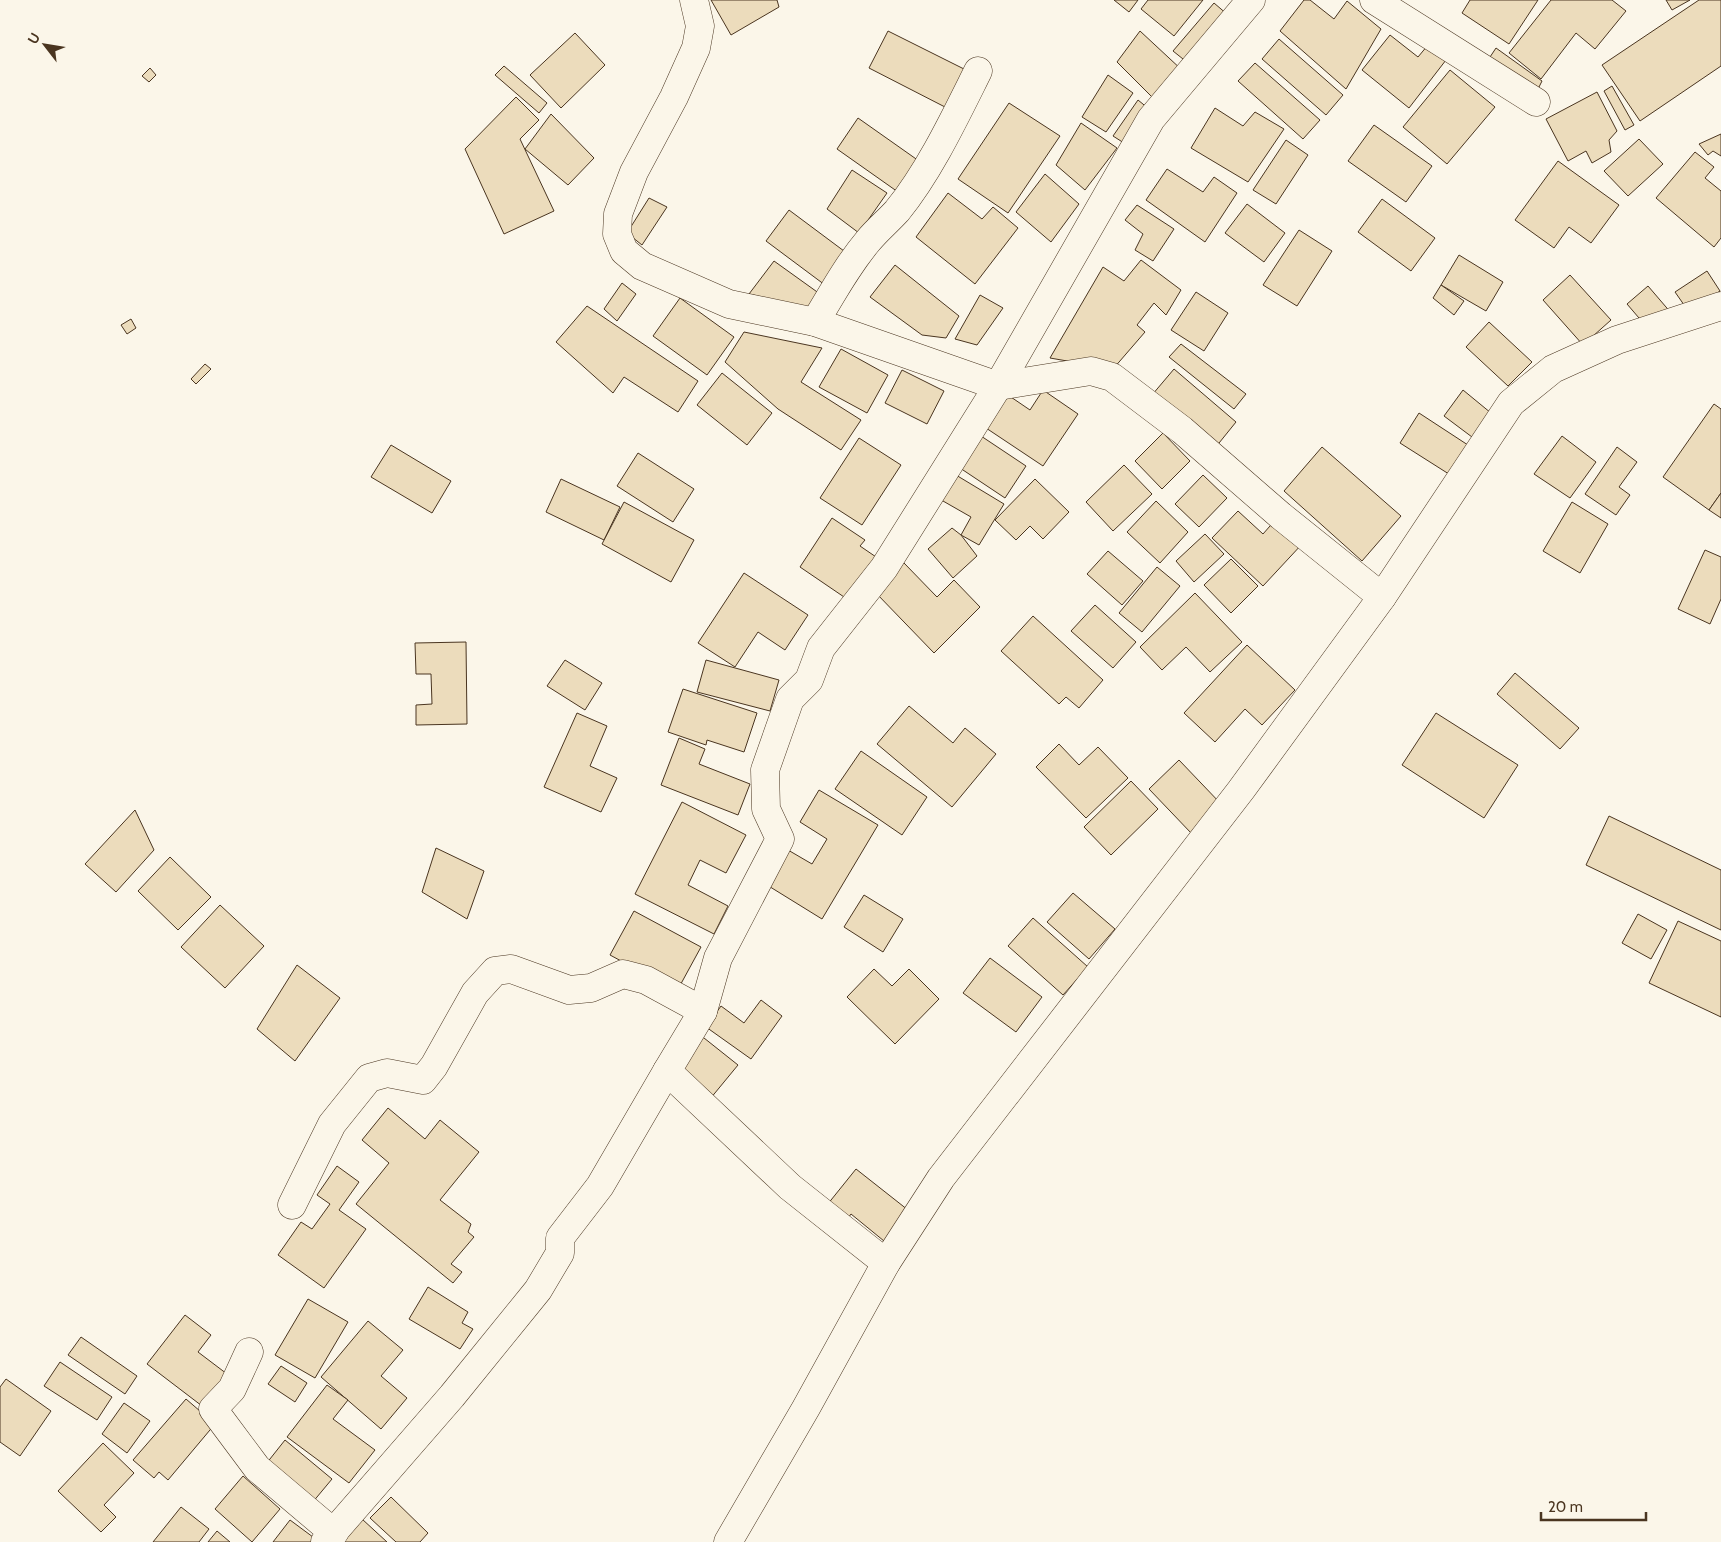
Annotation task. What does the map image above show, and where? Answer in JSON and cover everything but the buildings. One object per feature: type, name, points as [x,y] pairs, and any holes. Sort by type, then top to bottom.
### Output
[{"type":"street","points":[[694,0],[700,26],[696,48],[674,96],[634,172],[618,214],[617,234],[624,251],[642,266],[730,304],[815,322],[998,386],[1091,371],[1112,377],[1182,430],[1281,516],[1382,597]]},
{"type":"street","points":[[249,1352],[232,1389],[213,1410],[257,1468],[330,1537],[452,1396],[538,1290],[560,1253],[560,1238],[600,1186],[703,1011],[718,958],[780,839],[766,809],[766,770],[790,700],[809,680],[821,648],[884,568],[998,386],[1151,119],[1251,0]]},
{"type":"street","points":[[1374,0],[1536,102]]},
{"type":"street","points":[[815,322],[843,274],[867,243],[896,211],[922,175],[956,116],[978,72]]},
{"type":"street","points":[[728,1542],[806,1408],[886,1263],[941,1178],[1241,790],[1382,597],[1510,403],[1553,369],[1617,340],[1721,306]]},
{"type":"street","points":[[292,1205],[332,1124],[369,1078],[387,1073],[423,1080],[434,1066],[475,993],[495,971],[511,969],[569,990],[591,988],[623,974],[646,980],[703,1011]]},
{"type":"street","points":[[667,1071],[790,1187],[886,1263]]}]
